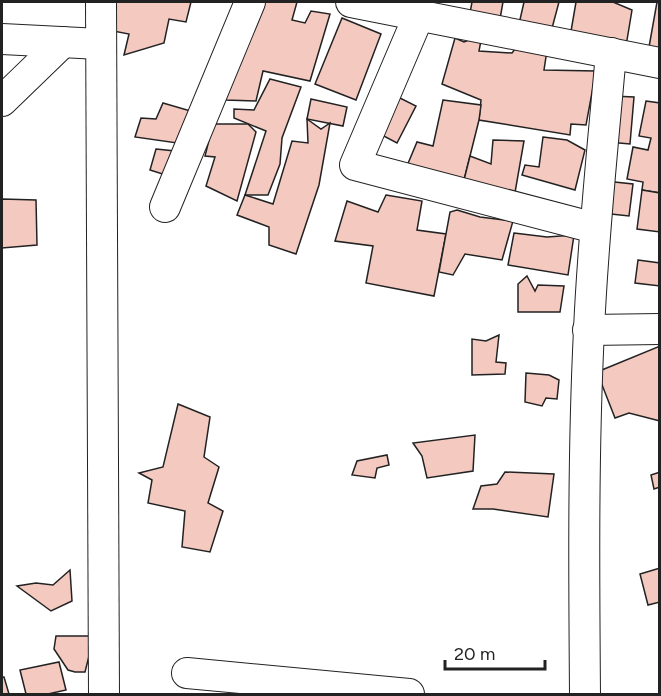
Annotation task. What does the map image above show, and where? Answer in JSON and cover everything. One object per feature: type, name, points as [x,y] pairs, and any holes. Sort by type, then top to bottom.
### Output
[{"type":"street","points":[[100,2],[104,694]]},
{"type":"street","points":[[165,207],[250,2]]},
{"type":"street","points":[[351,2],[660,63]]},
{"type":"street","points":[[419,15],[355,165],[595,228]]},
{"type":"street","points":[[2,39],[100,44]]},
{"type":"street","points":[[2,101],[63,42]]},
{"type":"street","points":[[585,694],[584,560],[588,330],[611,53]]},
{"type":"street","points":[[588,330],[660,329]]},
{"type":"street","points":[[187,673],[409,694]]},
{"type":"building","points":[[114,2],[191,2],[186,22],[169,19],[164,43],[124,55],[129,34],[108,30]]},
{"type":"building","points":[[254,2],[297,2],[292,20],[305,23],[311,11],[330,14],[310,81],[263,71],[256,101],[225,100]]},
{"type":"building","points":[[472,2],[503,2],[500,19],[470,13]]},
{"type":"building","points":[[524,2],[559,2],[551,32],[519,24]]},
{"type":"building","points":[[576,2],[613,2],[632,10],[626,46],[570,37]]},
{"type":"building","points":[[657,2],[660,2],[660,49],[649,47]]},
{"type":"building","points":[[342,18],[381,34],[356,100],[315,84]]},
{"type":"building","points":[[482,35],[479,51],[512,53],[518,45],[547,50],[544,70],[596,71],[586,125],[571,124],[570,135],[479,120],[481,100],[442,84],[455,38],[464,42]]},
{"type":"building","points":[[270,79],[301,87],[282,138],[280,164],[268,195],[245,195],[266,131],[234,118],[234,109],[254,110]]},
{"type":"building","points":[[394,95],[416,106],[397,143],[376,132]]},
{"type":"building","points":[[612,96],[634,97],[630,144],[608,142]]},
{"type":"building","points":[[311,99],[347,107],[343,126],[307,119]]},
{"type":"building","points":[[443,100],[481,105],[461,192],[404,173],[417,142],[433,146]]},
{"type":"building","points":[[646,101],[660,103],[660,193],[642,190],[643,182],[627,179],[633,147],[648,150],[651,138],[639,136]]},
{"type":"building","points":[[163,103],[194,112],[184,144],[135,137],[141,118],[156,119]]},
{"type":"building","points":[[307,119],[321,129],[330,123],[319,185],[296,254],[269,245],[269,227],[237,215],[245,195],[273,204],[292,141],[308,143]]},
{"type":"building","points":[[213,124],[248,124],[256,132],[237,201],[206,186],[215,157],[205,156]]},
{"type":"building","points":[[543,137],[567,140],[585,150],[575,190],[522,175],[525,165],[539,167]]},
{"type":"building","points":[[493,140],[524,141],[513,204],[461,192],[470,156],[491,164]]},
{"type":"building","points":[[156,149],[175,151],[172,177],[150,170]]},
{"type":"building","points":[[605,181],[633,184],[629,216],[602,213]]},
{"type":"building","points":[[642,190],[660,193],[660,232],[637,229]]},
{"type":"building","points":[[386,195],[422,201],[417,230],[446,234],[434,296],[366,283],[373,246],[335,241],[347,201],[378,212]]},
{"type":"building","points":[[2,199],[36,200],[37,245],[2,248]]},
{"type":"building","points":[[457,210],[480,217],[513,221],[502,260],[465,254],[453,275],[439,272],[450,212]]},
{"type":"building","points":[[514,233],[547,237],[574,235],[568,275],[508,265]]},
{"type":"building","points":[[638,260],[660,263],[660,286],[635,283]]},
{"type":"building","points":[[527,276],[535,291],[538,285],[564,286],[560,312],[518,312],[518,284]]},
{"type":"building","points":[[499,335],[496,362],[506,363],[505,374],[472,375],[472,339],[486,341]]},
{"type":"building","points":[[660,346],[660,421],[629,413],[615,418],[597,372]]},
{"type":"building","points":[[526,373],[549,375],[559,380],[557,399],[546,398],[542,406],[525,402]]},
{"type":"building","points":[[178,404],[210,417],[204,457],[219,467],[208,503],[223,511],[210,552],[182,547],[185,511],[148,503],[152,480],[139,473],[163,467]]},
{"type":"building","points":[[475,435],[473,471],[427,478],[422,456],[413,443]]},
{"type":"building","points":[[387,455],[389,465],[377,468],[375,478],[352,475],[357,461]]},
{"type":"building","points":[[505,472],[554,474],[548,517],[493,509],[473,509],[481,486],[497,484]]},
{"type":"building","points":[[660,472],[660,487],[654,489],[651,475]]},
{"type":"building","points":[[660,568],[660,602],[648,605],[640,574]]},
{"type":"building","points":[[70,570],[72,601],[51,611],[17,586],[36,583],[53,585]]},
{"type":"building","points":[[56,636],[94,636],[85,672],[68,670],[54,649]]},
{"type":"building","points":[[59,662],[66,690],[48,694],[26,694],[20,670]]},
{"type":"building","points":[[2,677],[4,677],[9,694],[2,694]]}]
